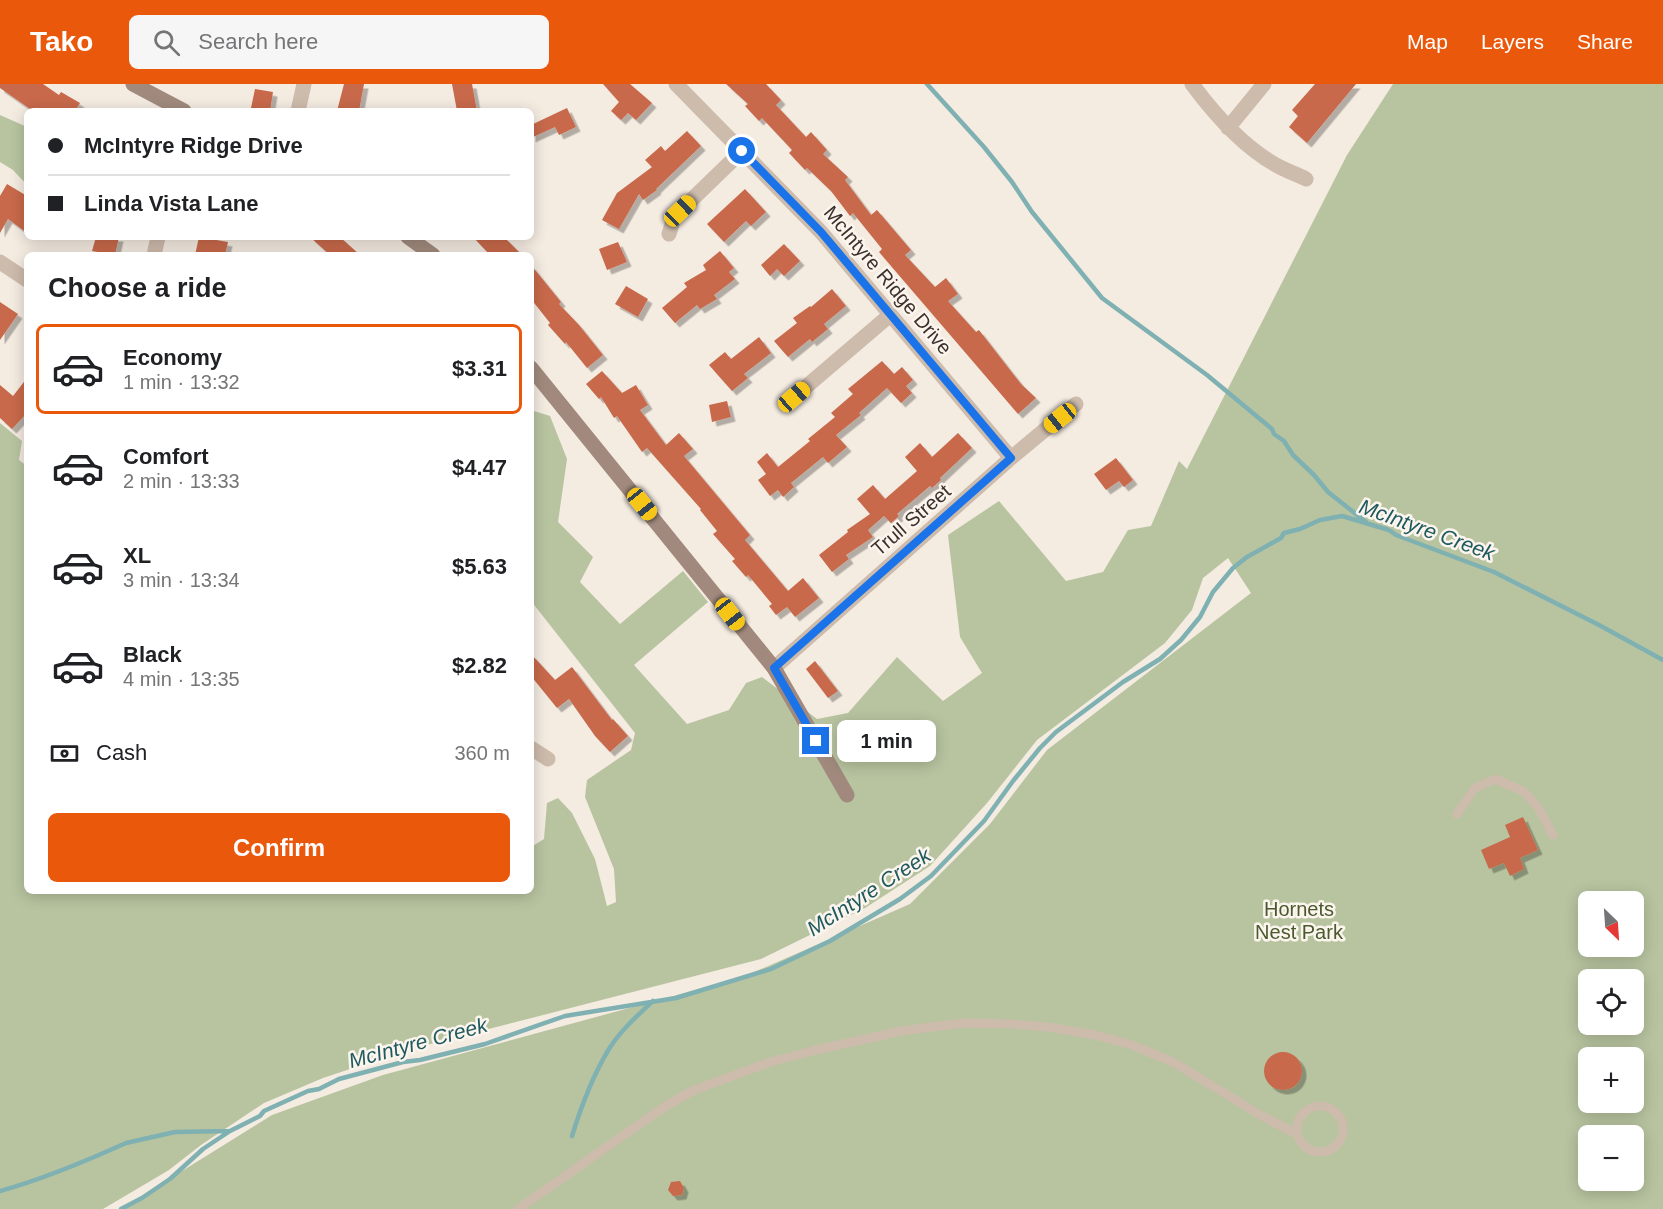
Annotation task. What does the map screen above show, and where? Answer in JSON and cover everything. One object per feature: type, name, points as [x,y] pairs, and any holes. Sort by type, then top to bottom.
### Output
[{"type":"street","points":[[133,84],[178,108]]},
{"type":"street","points":[[299,108],[304,84]]},
{"type":"street","name":"McIntyre Ridge Drive","points":[[676,84],[821,232],[1011,458]]},
{"type":"street","points":[[1192,84],[1228,128],[1251,149],[1276,165],[1306,179]]},
{"type":"street","points":[[1228,128],[1264,84]]},
{"type":"street","points":[[669,234],[673,221],[680,211],[742,151]]},
{"type":"street","points":[[412,240],[429,252]]},
{"type":"street","points":[[0,262],[24,278]]},
{"type":"street","points":[[794,397],[890,315]]},
{"type":"street","points":[[534,372],[774,668],[847,795]]},
{"type":"street","name":"Trull Street","points":[[774,668],[1011,458],[1076,404]]},
{"type":"street","points":[[534,750],[548,759]]},
{"type":"lane","points":[[1457,814],[1474,788],[1494,779],[1522,791],[1538,807],[1553,835]]},
{"type":"lane","points":[[518,1209],[664,1107],[692,1091],[770,1062],[812,1051],[901,1031],[963,1023],[1048,1027],[1095,1035],[1132,1045],[1173,1062],[1262,1116],[1297,1134],[1304,1147],[1311,1151],[1327,1152],[1340,1142],[1343,1126],[1336,1112],[1323,1106],[1315,1106],[1302,1113],[1296,1127],[1297,1134]]},
{"type":"green space","name":"Hornets Nest Park","points":[[1393,84],[1663,84],[1663,1209],[121,1209],[272,1115],[383,1075],[743,977],[910,904],[990,824],[1047,750],[1251,593],[1228,558],[1203,578],[1192,610],[1165,643],[1037,740],[987,803],[930,866],[865,908],[761,959],[407,1050],[323,1078],[264,1103],[201,1145],[169,1170],[103,1209],[0,1209],[0,423],[22,441],[19,460],[24,464],[24,894],[534,894],[534,845],[544,839],[547,803],[558,798],[572,813],[595,859],[607,906],[616,902],[614,869],[585,797],[587,780],[631,750],[635,733],[534,605],[534,411],[550,416],[567,459],[558,522],[593,557],[580,582],[620,624],[683,571],[708,602],[634,665],[687,724],[729,710],[746,683],[762,677],[817,719],[848,713],[897,657],[943,701],[982,673],[960,637],[948,535],[999,501],[1066,581],[1103,572],[1128,530],[1151,526],[1179,461],[1187,469],[1347,155]]},
{"type":"green space","points":[[0,115],[24,126],[24,182],[13,170],[0,162]]},
{"type":"building","points":[[0,84],[43,84],[59,95],[61,92],[80,103],[77,108],[29,108],[0,88]]},
{"type":"building","points":[[344,84],[364,84],[360,108],[338,108]]},
{"type":"building","points":[[452,84],[472,84],[476,108],[456,108]]},
{"type":"building","points":[[603,84],[630,84],[652,103],[636,120],[628,113],[621,120],[611,111],[619,102]]},
{"type":"building","points":[[726,84],[766,84],[781,100],[776,105],[806,137],[811,132],[827,150],[823,154],[848,177],[845,180],[871,215],[877,210],[911,250],[905,255],[935,287],[946,278],[958,294],[948,301],[976,332],[979,330],[1021,384],[1036,398],[1018,414],[879,252],[882,249],[853,213],[850,216],[831,191],[807,168],[805,170],[789,153],[792,150],[762,118],[759,121],[745,106],[748,104]]},
{"type":"building","points":[[1315,84],[1356,84],[1307,143],[1289,127],[1298,116],[1292,110]]},
{"type":"building","points":[[255,89],[273,92],[270,108],[251,108]]},
{"type":"building","points":[[567,108],[576,127],[559,135],[555,127],[534,137],[534,124]]},
{"type":"building","points":[[687,131],[701,146],[657,190],[643,200],[639,194],[619,229],[602,220],[617,193],[652,167],[645,160],[661,146],[665,151]]},
{"type":"building","points":[[7,184],[24,194],[24,231],[8,219],[0,233],[0,196]]},
{"type":"building","points":[[745,189],[766,212],[751,226],[746,221],[724,242],[707,224]]},
{"type":"building","points":[[95,240],[118,240],[116,252],[92,251]]},
{"type":"building","points":[[198,240],[228,242],[226,252],[196,252]]},
{"type":"building","points":[[313,240],[343,240],[357,252],[327,252]]},
{"type":"building","points":[[476,240],[507,240],[519,252],[487,252]]},
{"type":"building","points":[[618,242],[627,262],[607,270],[599,249]]},
{"type":"building","points":[[784,244],[800,261],[784,276],[777,269],[770,276],[761,265]]},
{"type":"building","points":[[720,251],[734,268],[729,272],[735,279],[714,295],[717,299],[700,309],[697,305],[675,323],[662,308],[687,287],[684,283],[706,270],[703,265]]},
{"type":"building","points":[[534,269],[561,302],[559,304],[603,355],[587,368],[566,342],[565,344],[548,325],[550,323],[534,303]]},
{"type":"building","points":[[626,286],[648,299],[638,317],[615,304]]},
{"type":"building","points":[[832,289],[846,306],[824,324],[828,329],[812,342],[810,339],[788,357],[774,341],[797,323],[793,318],[811,307]]},
{"type":"building","points":[[0,302],[18,314],[0,340]]},
{"type":"building","points":[[759,337],[771,353],[744,374],[748,378],[732,391],[709,365],[725,352],[731,359]]},
{"type":"building","points":[[882,361],[894,374],[902,367],[913,380],[906,386],[912,393],[901,403],[887,388],[859,413],[861,415],[836,435],[847,447],[828,463],[823,457],[791,483],[794,487],[783,497],[778,490],[770,496],[758,480],[766,474],[757,462],[767,453],[778,467],[835,417],[831,413],[853,394],[848,389]]},
{"type":"building","points":[[602,371],[622,393],[636,385],[648,405],[640,410],[666,445],[679,433],[693,449],[684,456],[750,535],[745,540],[788,591],[803,578],[819,598],[795,617],[787,607],[776,615],[769,606],[772,604],[748,575],[746,577],[732,561],[735,559],[713,534],[717,531],[701,509],[647,448],[642,452],[617,416],[614,418],[601,397],[599,399],[586,384]]},
{"type":"building","points":[[24,382],[24,416],[12,429],[0,418],[0,385],[13,396]]},
{"type":"building","points":[[727,401],[731,417],[712,422],[709,405]]},
{"type":"building","points":[[958,433],[972,448],[932,488],[930,486],[897,514],[899,516],[891,523],[884,516],[868,530],[873,537],[846,555],[849,559],[832,572],[819,555],[848,532],[847,530],[870,514],[857,499],[873,485],[885,499],[917,471],[905,457],[920,443],[932,457]]},
{"type":"building","points":[[1116,458],[1133,480],[1124,487],[1119,481],[1106,490],[1094,474]]},
{"type":"building","points":[[534,657],[555,680],[572,667],[612,720],[628,736],[610,752],[595,736],[569,699],[557,708],[534,680]]},
{"type":"building","points":[[815,661],[838,691],[828,698],[806,669]]},
{"type":"building","points":[[1523,817],[1538,850],[1520,858],[1524,869],[1510,876],[1504,863],[1489,869],[1481,850],[1510,837],[1505,825]]},
{"type":"building","points":[[1283,1052],[1296,1058],[1302,1071],[1296,1084],[1283,1090],[1270,1084],[1264,1071],[1270,1058]]},
{"type":"building","points":[[680,1181],[684,1188],[682,1195],[673,1196],[668,1190],[671,1182]]},
{"type":"waterway","points":[[927,84],[984,147],[1032,212],[1102,298],[1207,375],[1272,429],[1274,434],[1284,441],[1293,455],[1328,492],[1366,522]]},
{"type":"waterway","name":"McIntyre Creek","points":[[121,1209],[170,1179],[203,1149],[230,1131],[260,1116],[264,1111],[339,1079],[485,1044],[565,1016],[676,998],[771,969],[830,941],[900,899],[931,876],[984,821],[1013,781],[1056,732],[1123,682],[1160,659],[1181,640],[1200,617],[1213,592],[1233,568],[1247,557],[1281,538],[1284,533],[1320,520],[1342,516],[1389,530],[1396,535],[1494,572],[1663,660]]},
{"type":"waterway","points":[[572,1136],[588,1091],[613,1042],[653,1001]]},
{"type":"waterway","points":[[0,1191],[64,1170],[126,1143],[175,1132],[230,1131]]},
{"type":"route","points":[[742,151],[821,232],[1011,458],[774,668],[816,741]]}]
